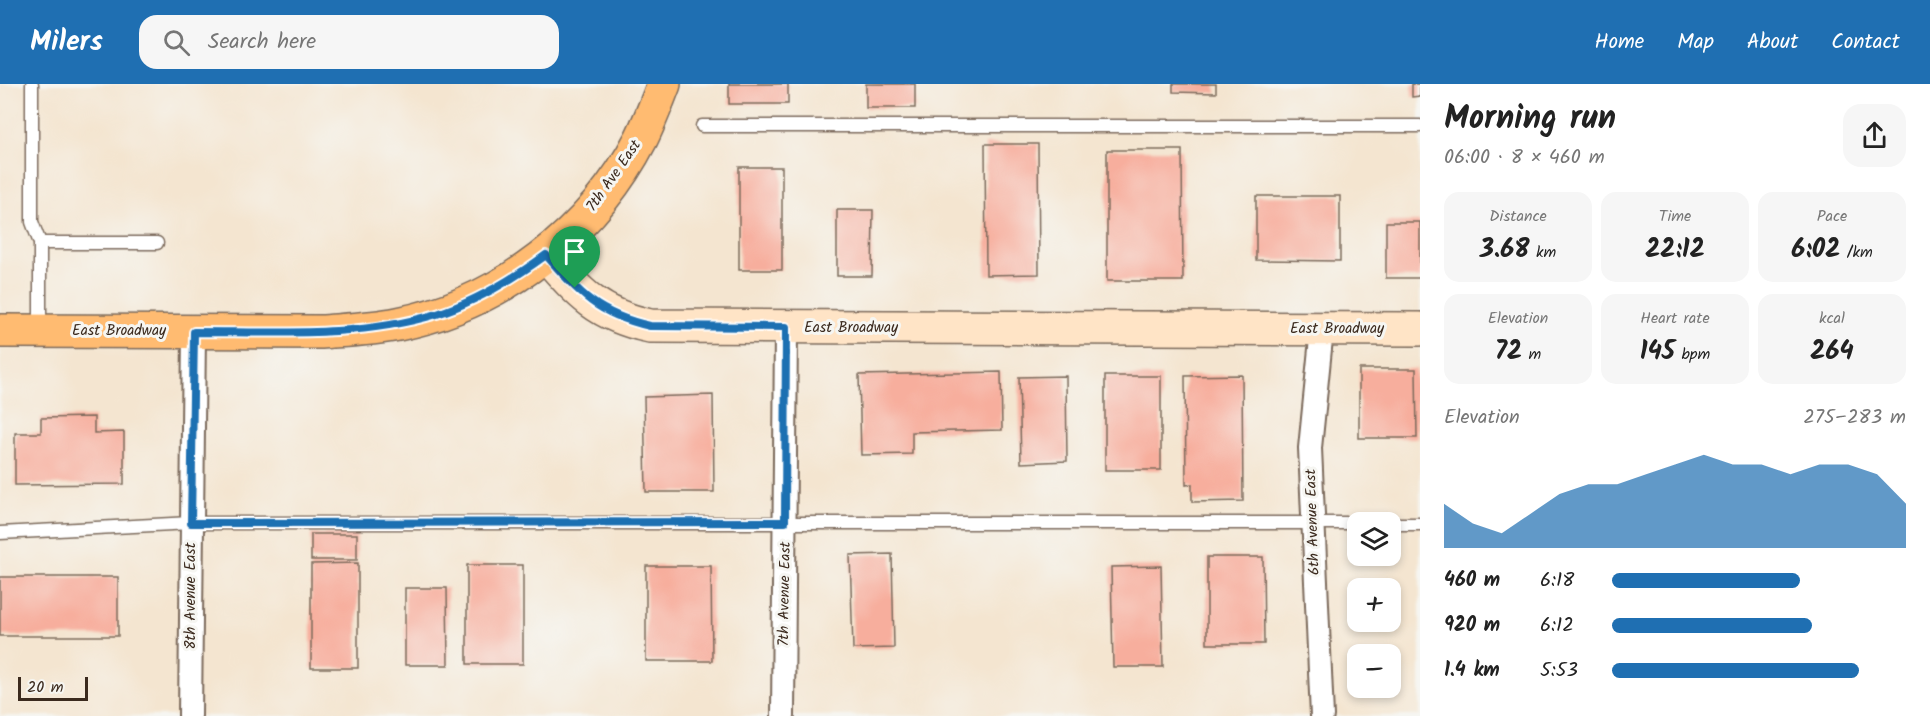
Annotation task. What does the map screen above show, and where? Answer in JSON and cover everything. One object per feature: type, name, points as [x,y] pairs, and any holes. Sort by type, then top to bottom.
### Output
[{"type":"main road","name":"7th Ave East","points":[[546,255],[585,217],[624,166],[640,140],[664,84]]},
{"type":"main road","name":"East Broadway","points":[[0,331],[321,332],[358,330],[399,324],[439,313],[515,277],[546,255],[575,288],[592,303],[610,315],[650,326],[1420,329]]},
{"type":"street","name":"7th Avenue East","points":[[783,716],[786,327]]},
{"type":"street","name":"6th Avenue East","points":[[1322,329],[1310,448],[1322,716]]},
{"type":"street","name":"8th Avenue East","points":[[190,716],[194,332]]},
{"type":"lane","points":[[32,84],[32,222],[40,243],[40,331]]},
{"type":"lane","points":[[702,126],[1420,126]]},
{"type":"lane","points":[[40,243],[157,243]]},
{"type":"lane","points":[[0,533],[191,523],[1347,523]]},
{"type":"lane","points":[[1401,524],[1420,524]]},
{"type":"building","points":[[729,84],[788,84],[788,104],[729,104]]},
{"type":"building","points":[[866,84],[915,84],[915,108],[866,108]]},
{"type":"building","points":[[1173,84],[1216,84],[1216,93],[1173,92]]},
{"type":"building","points":[[1412,84],[1420,84],[1420,96],[1412,97]]},
{"type":"building","points":[[985,144],[1038,144],[1039,274],[986,275]]},
{"type":"building","points":[[1107,150],[1182,150],[1183,281],[1107,281]]},
{"type":"building","points":[[739,167],[782,167],[782,270],[739,270]]},
{"type":"building","points":[[1256,196],[1340,196],[1340,261],[1256,260]]},
{"type":"building","points":[[837,210],[873,210],[872,276],[837,276]]},
{"type":"building","points":[[1386,222],[1420,222],[1420,278],[1386,278]]},
{"type":"building","points":[[1359,369],[1416,369],[1417,438],[1359,438]]},
{"type":"building","points":[[1001,372],[1002,430],[912,432],[912,454],[861,455],[859,375]]},
{"type":"building","points":[[1242,375],[1243,501],[1192,502],[1192,484],[1186,485],[1185,376]]},
{"type":"building","points":[[1066,376],[1067,461],[1021,463],[1019,377]]},
{"type":"building","points":[[1105,376],[1161,376],[1161,470],[1105,470]]},
{"type":"building","points":[[713,395],[714,492],[646,492],[644,397]]},
{"type":"building","points":[[94,417],[94,433],[124,432],[124,484],[15,485],[15,433],[41,433],[41,418]]},
{"type":"building","points":[[311,534],[357,534],[357,560],[311,560]]},
{"type":"building","points":[[892,554],[894,648],[853,649],[850,555]]},
{"type":"building","points":[[1207,557],[1263,557],[1264,644],[1207,644]]},
{"type":"building","points":[[358,563],[358,668],[311,668],[311,564]]},
{"type":"building","points":[[467,565],[523,565],[523,664],[467,664]]},
{"type":"building","points":[[646,566],[711,566],[712,661],[646,661]]},
{"type":"building","points":[[1161,566],[1163,667],[1113,667],[1111,567]]},
{"type":"building","points":[[0,577],[118,577],[118,636],[0,636]]},
{"type":"building","points":[[405,588],[447,588],[448,665],[405,665]]},
{"type":"route","points":[[546,255],[575,288],[610,315],[650,326],[786,327],[785,522],[191,523],[194,332],[321,332],[399,324],[439,313],[479,296],[515,277],[546,255]]}]
